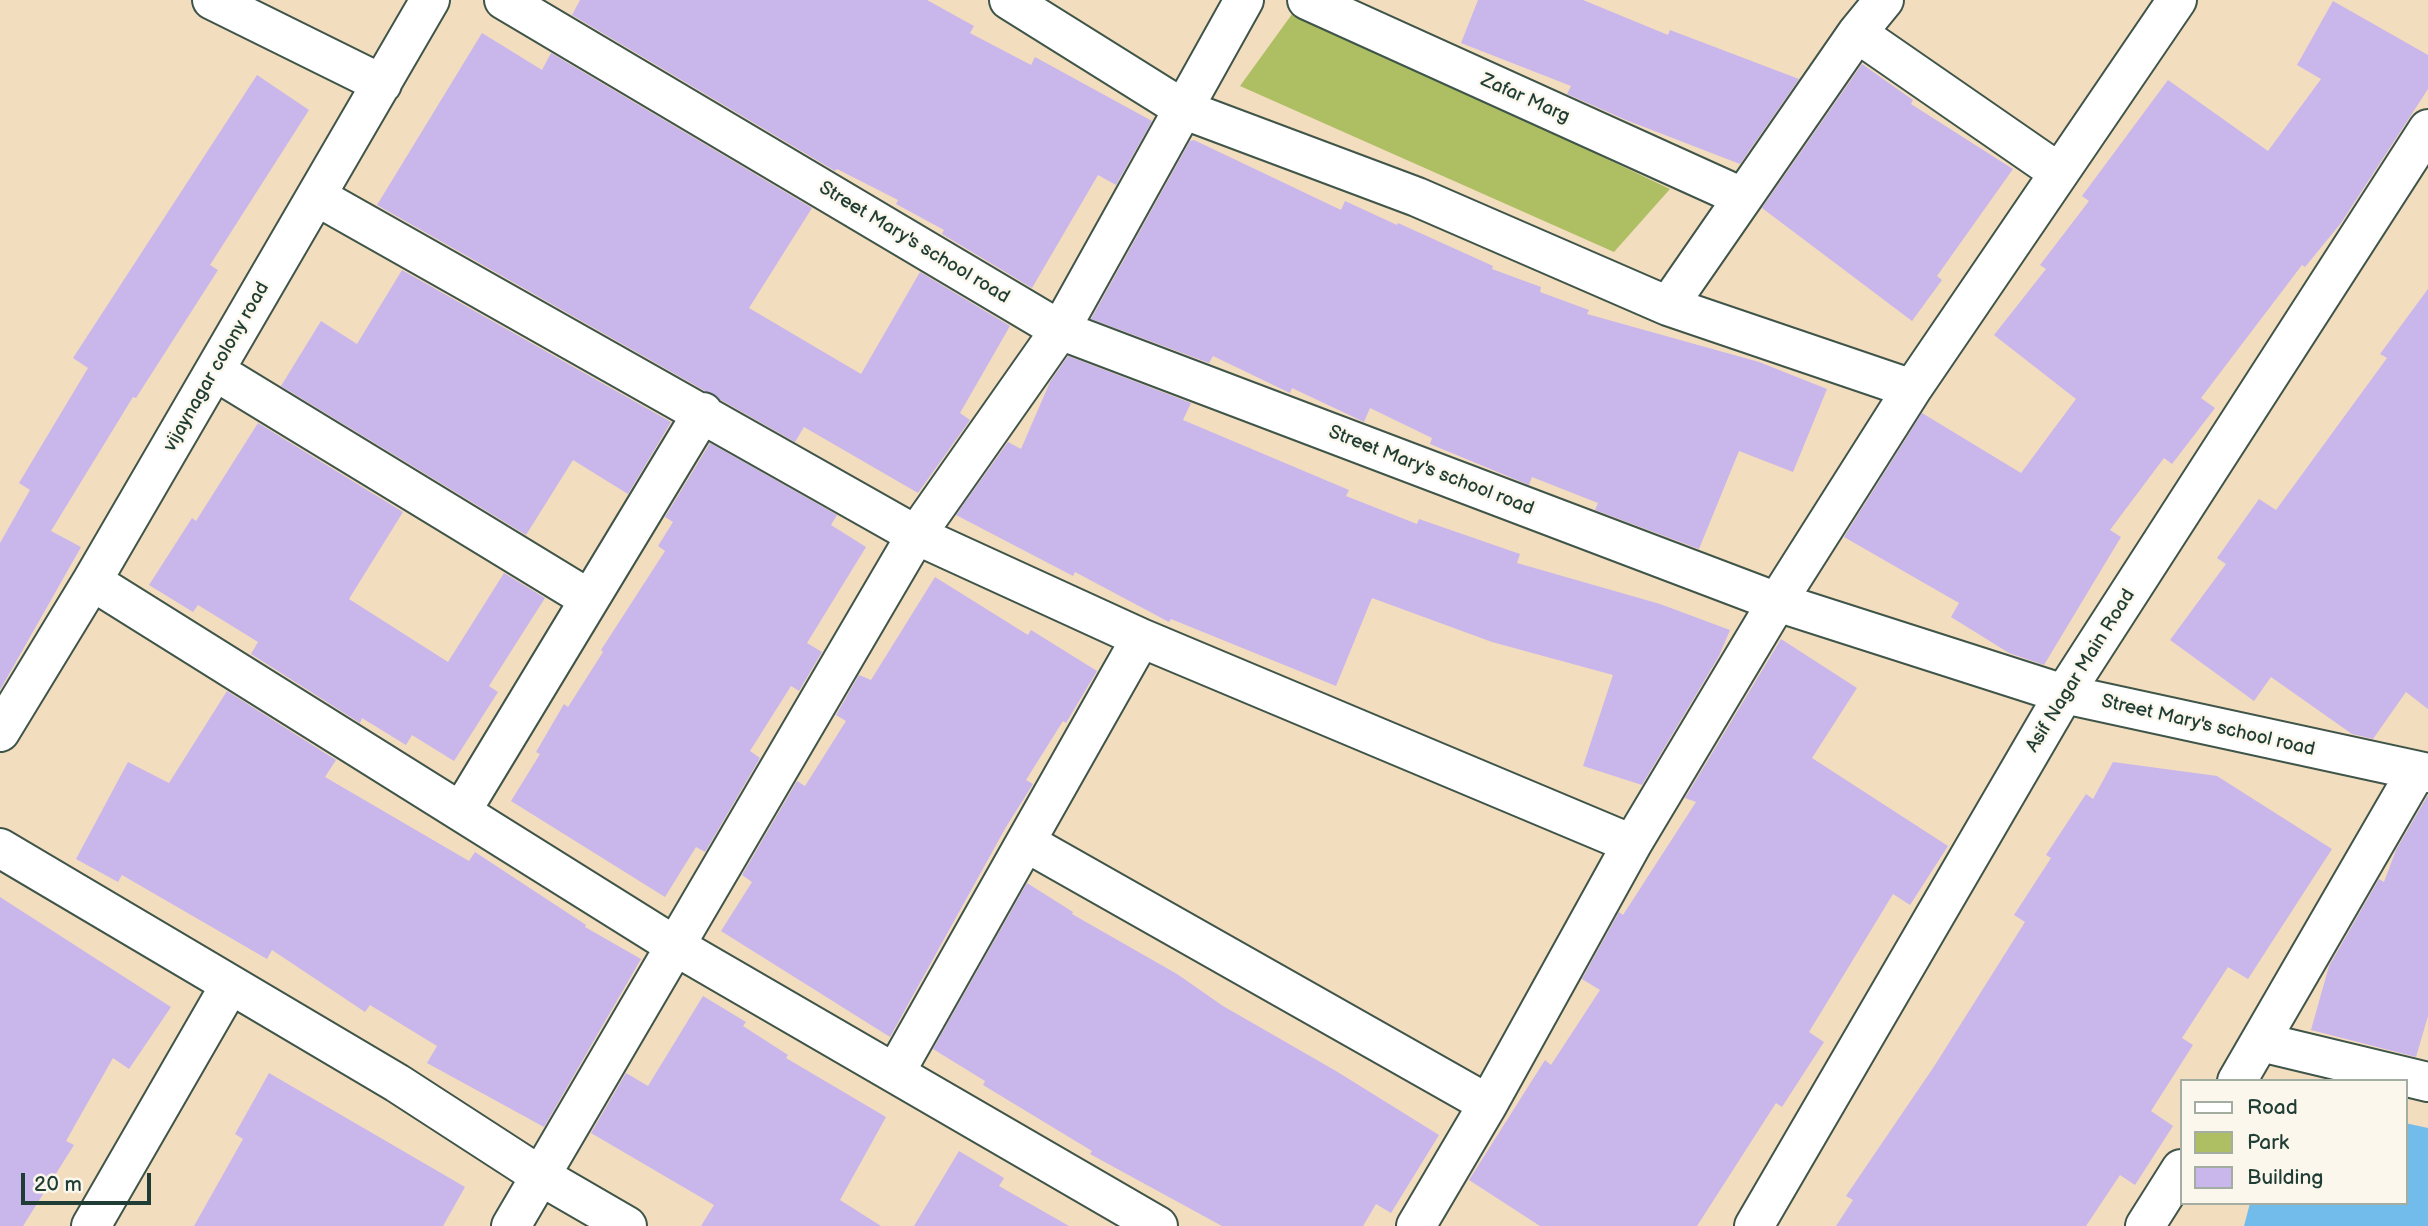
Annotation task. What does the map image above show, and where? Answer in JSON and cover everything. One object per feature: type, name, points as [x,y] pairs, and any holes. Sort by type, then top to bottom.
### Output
[{"type":"street","points":[[212,0],[382,84]]},
{"type":"street","name":"vijaynagar colony road","points":[[0,732],[92,581],[430,0]]},
{"type":"street","name":"Street Mary's school road","points":[[503,0],[1060,330],[1777,603],[2064,694],[2422,772]]},
{"type":"street","points":[[1009,0],[1185,110],[1417,197],[1668,306],[1912,389]]},
{"type":"street","points":[[511,1226],[677,947],[916,535],[1060,330],[1244,0]]},
{"type":"street","name":"Zafar Marg","points":[[1307,0],[1742,197]]},
{"type":"street","points":[[1668,306],[1857,33],[1884,0]]},
{"type":"street","points":[[1416,1226],[1488,1104],[1632,844],[1777,603],[1912,389],[2177,0]]},
{"type":"street","points":[[1857,33],[2058,172]]},
{"type":"street","name":"Asif Nagar Main Road","points":[[1754,1226],[2064,694],[2428,129]]},
{"type":"street","points":[[316,196],[703,412],[916,535],[1141,638],[1632,844]]},
{"type":"street","points":[[215,371],[589,599]]},
{"type":"street","points":[[461,810],[703,412]]},
{"type":"street","points":[[92,581],[677,947],[896,1071],[1158,1226]]},
{"type":"street","points":[[896,1071],[1027,844],[1141,638]]},
{"type":"street","points":[[2238,1079],[2422,772]]},
{"type":"street","points":[[1027,844],[1488,1104]]},
{"type":"street","points":[[0,848],[397,1083],[539,1175],[627,1226]]},
{"type":"street","points":[[91,1226],[230,985]]},
{"type":"street","points":[[2261,1042],[2428,1082]]},
{"type":"street","points":[[2145,1226],[2180,1171]]},
{"type":"green space","points":[[1295,10],[1670,189],[1614,252],[1240,86]]},
{"type":"water","points":[[2407,1123],[2428,1128],[2428,1226],[2244,1226],[2249,1205],[2407,1205]]},
{"type":"building","points":[[580,0],[927,0],[974,26],[970,33],[1031,65],[1035,57],[1152,121],[1116,185],[1098,175],[1032,288],[942,234],[944,230],[896,204],[898,200],[837,169],[835,171],[572,15]]},
{"type":"building","points":[[1478,0],[1583,0],[1668,35],[1670,30],[1799,79],[1740,164],[1626,120],[1567,94],[1571,86],[1461,43]]},
{"type":"building","points":[[2333,1],[2428,55],[2428,89],[2341,223],[2305,267],[2302,265],[2201,398],[2215,408],[2172,464],[2164,458],[2110,530],[2121,537],[2044,665],[2009,653],[1951,617],[1959,603],[1844,537],[1922,413],[2021,473],[2076,399],[1994,335],[2046,269],[2040,265],[2089,201],[2082,196],[2168,80],[2268,151],[2321,79],[2297,65]]},
{"type":"building","points":[[482,33],[542,70],[551,53],[812,208],[749,308],[861,374],[920,272],[1010,326],[960,413],[970,420],[918,493],[804,427],[795,442],[377,205]]},
{"type":"building","points":[[1862,64],[1913,100],[1911,104],[2013,169],[1937,276],[1942,280],[1912,321],[1762,208]]},
{"type":"building","points":[[257,75],[309,110],[210,265],[218,270],[136,398],[133,397],[51,531],[81,547],[0,690],[0,543],[30,490],[19,483],[88,368],[73,358]]},
{"type":"building","points":[[1194,140],[1341,210],[1345,201],[1397,225],[1398,223],[1493,266],[1492,269],[1541,287],[1540,292],[1589,310],[1587,314],[1759,362],[1827,389],[1793,472],[1739,451],[1699,549],[1595,510],[1598,503],[1532,477],[1529,485],[1430,444],[1432,438],[1370,408],[1364,422],[1292,388],[1290,393],[1213,356],[1209,363],[1091,319],[1190,141]]},
{"type":"building","points":[[402,270],[671,422],[628,494],[573,460],[526,535],[281,386],[321,321],[357,344]]},
{"type":"building","points":[[2428,289],[2428,709],[2406,692],[2373,739],[2352,734],[2271,677],[2254,701],[2170,640],[2226,564],[2217,558],[2259,499],[2276,510],[2387,358],[2380,354]]},
{"type":"building","points":[[1068,356],[1191,403],[1183,420],[1349,490],[1346,496],[1417,524],[1419,519],[1520,554],[1517,563],[1660,604],[1730,630],[1719,656],[1642,785],[1583,766],[1613,675],[1492,642],[1372,598],[1336,686],[1171,619],[1169,622],[1075,572],[1073,576],[956,515],[1008,442],[1021,449],[1050,382]]},
{"type":"building","points":[[258,423],[403,512],[349,599],[448,662],[504,573],[545,598],[489,686],[498,692],[454,761],[412,735],[406,745],[362,718],[360,723],[251,654],[258,642],[198,605],[193,612],[149,585],[192,518],[196,521]]},
{"type":"building","points":[[710,443],[837,515],[831,525],[866,547],[807,643],[822,652],[799,691],[791,686],[750,751],[760,758],[705,852],[696,847],[665,897],[511,801],[540,754],[536,752],[564,704],[568,707],[665,551],[658,546],[673,522],[665,517]]},
{"type":"building","points":[[935,577],[1028,635],[1031,630],[1097,671],[1066,723],[1063,721],[1026,780],[1033,784],[1006,827],[890,1037],[721,931],[752,882],[742,875],[797,781],[805,786],[846,721],[836,715],[859,675],[871,680]]},
{"type":"building","points":[[1781,639],[1857,688],[1812,758],[1948,846],[1910,905],[1893,894],[1809,1032],[1824,1042],[1782,1107],[1776,1103],[1697,1226],[1540,1226],[1469,1180],[1545,1060],[1551,1065],[1600,990],[1582,979],[1619,912],[1623,915],[1696,802],[1685,798]]},
{"type":"building","points":[[227,691],[336,760],[325,777],[469,861],[475,852],[586,925],[585,927],[641,959],[544,1127],[427,1063],[437,1046],[370,1005],[365,1012],[272,950],[267,959],[122,875],[118,882],[76,859],[128,762],[169,783]]},
{"type":"building","points":[[2113,762],[2217,776],[2332,849],[2248,979],[2228,967],[2182,1038],[2193,1045],[2151,1111],[2173,1126],[2135,1185],[2120,1175],[2086,1226],[1836,1226],[1853,1200],[1846,1196],[1935,1065],[2025,922],[2014,915],[2051,858],[2046,855],[2086,794],[2093,799]]},
{"type":"building","points":[[2428,795],[2428,1016],[2416,1057],[2311,1030],[2329,966],[2379,879],[2384,882],[2396,850]]},
{"type":"building","points":[[1027,883],[1073,912],[1072,914],[1177,974],[1223,1006],[1336,1071],[1439,1135],[1391,1213],[1376,1204],[1363,1226],[1222,1226],[1090,1154],[1092,1151],[983,1085],[985,1081],[933,1049]]},
{"type":"building","points":[[0,897],[171,1007],[129,1069],[113,1058],[66,1141],[74,1145],[23,1226],[0,1226]]},
{"type":"building","points":[[703,996],[746,1022],[743,1026],[788,1055],[786,1058],[886,1117],[840,1200],[881,1226],[701,1226],[714,1205],[591,1133],[626,1073],[648,1086]]},
{"type":"building","points":[[269,1073],[465,1187],[443,1226],[194,1226],[243,1139],[235,1134]]},
{"type":"building","points":[[959,1151],[1004,1178],[999,1186],[1069,1226],[914,1226]]}]
